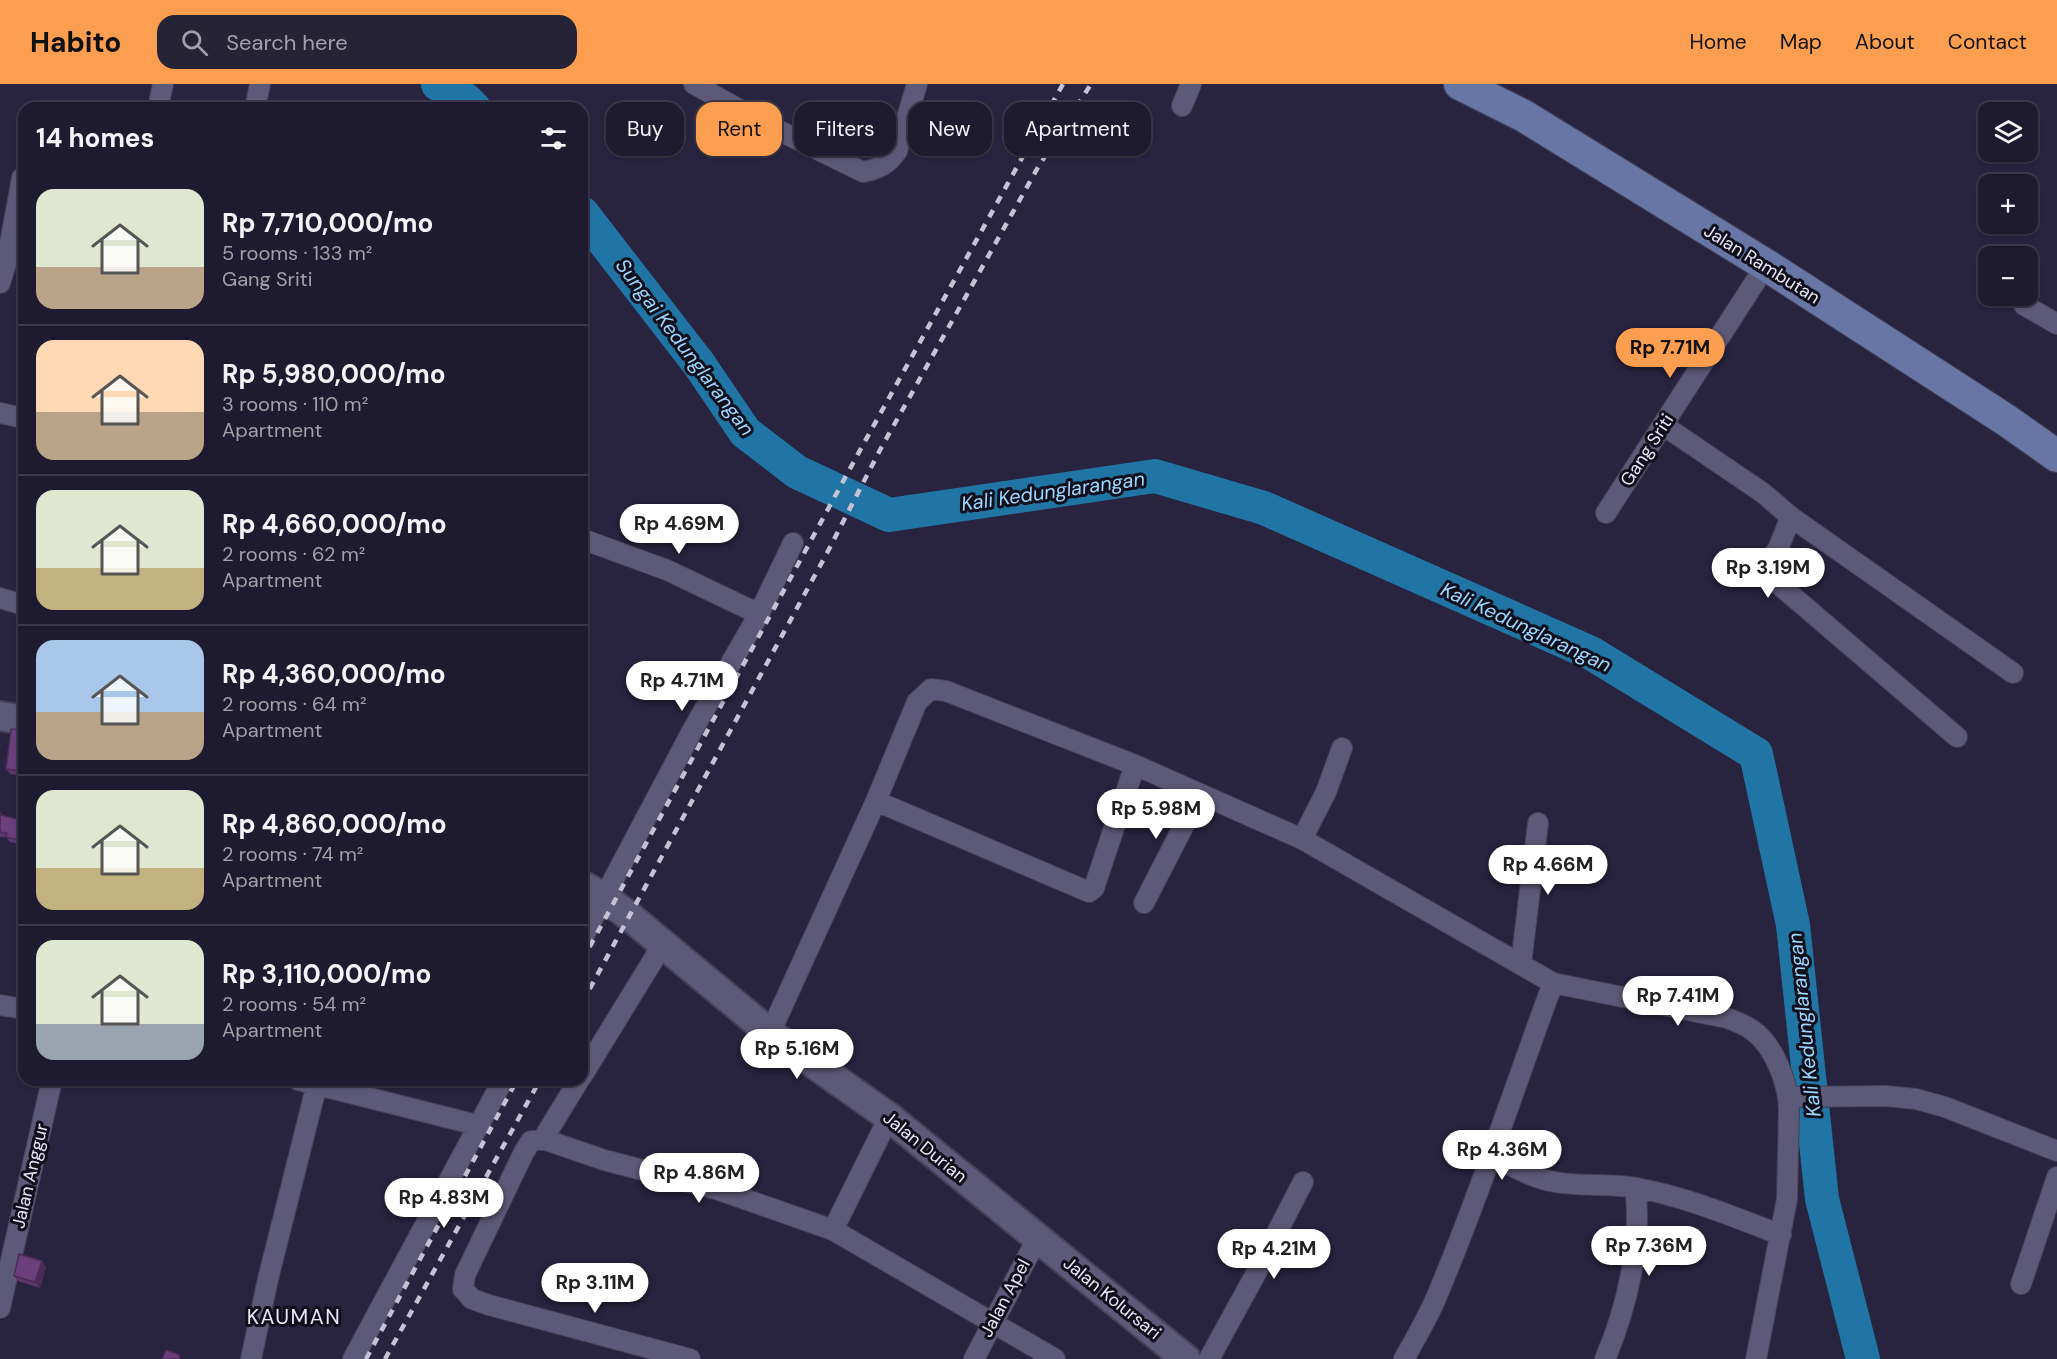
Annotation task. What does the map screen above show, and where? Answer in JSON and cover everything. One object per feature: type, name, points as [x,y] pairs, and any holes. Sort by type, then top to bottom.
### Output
[{"type":"main road","name":"Jalan Rambutan","points":[[1460,84],[1524,116],[1766,265],[2006,420],[2057,456]]},
{"type":"street","points":[[159,102],[163,84]]},
{"type":"street","points":[[256,102],[260,84]]},
{"type":"street","points":[[694,84],[758,120],[863,172],[878,169],[891,160],[897,151],[917,84]]},
{"type":"street","points":[[1182,106],[1191,84]]},
{"type":"street","points":[[0,282],[18,200]]},
{"type":"street","name":"Gang Sriti","points":[[1606,513],[1766,265]]},
{"type":"street","points":[[2026,306],[2057,324]]},
{"type":"street","points":[[0,413],[18,417]]},
{"type":"street","points":[[1663,425],[2013,673]]},
{"type":"street","points":[[1791,517],[1778,549],[1766,564],[1769,576],[1957,737]]},
{"type":"street","points":[[588,541],[667,570],[759,614]]},
{"type":"street","points":[[588,916],[594,892],[692,731],[759,614],[793,543]]},
{"type":"street","points":[[0,598],[18,603]]},
{"type":"street","points":[[771,1033],[876,801],[917,702],[931,689],[946,691],[1136,765],[1302,839],[1553,983],[1726,1018],[1753,1030],[1769,1048],[1792,1097],[1787,1199],[1756,1359]]},
{"type":"street","points":[[0,716],[18,719]]},
{"type":"street","points":[[1302,839],[1326,792],[1342,748]]},
{"type":"street","points":[[876,801],[1089,892],[1094,888],[1136,765]]},
{"type":"street","points":[[1144,903],[1200,794]]},
{"type":"street","points":[[1521,964],[1539,823]]},
{"type":"street","name":"Jalan Durian","points":[[594,892],[663,944],[883,1129],[1038,1237]]},
{"type":"street","points":[[588,1066],[663,944]]},
{"type":"street","points":[[1404,1359],[1435,1300],[1492,1156],[1511,1096],[1553,983]]},
{"type":"street","points":[[0,1005],[18,1008]]},
{"type":"street","name":"Jalan Anggur","points":[[0,1308],[51,1086]]},
{"type":"street","points":[[251,1359],[309,1086]]},
{"type":"street","points":[[326,1086],[477,1125]]},
{"type":"street","points":[[353,1359],[500,1086]]},
{"type":"street","points":[[543,1139],[575,1086]]},
{"type":"street","points":[[1792,1097],[1886,1095],[1926,1102],[1945,1107],[2057,1151]]},
{"type":"street","points":[[833,1230],[883,1129]]},
{"type":"street","points":[[690,1359],[489,1305],[472,1299],[463,1289],[465,1275],[531,1141],[543,1139],[604,1160],[719,1190],[833,1230],[995,1316],[1055,1359]]},
{"type":"street","points":[[1492,1156],[1530,1175],[1553,1182],[1635,1188],[1676,1196],[1781,1235]]},
{"type":"street","points":[[2021,1284],[2057,1177]]},
{"type":"street","points":[[1209,1359],[1303,1182]]},
{"type":"street","points":[[1605,1359],[1615,1335],[1627,1292],[1635,1243],[1637,1201],[1635,1188]]},
{"type":"street","name":"Jalan Apel","points":[[974,1359],[1038,1237]]},
{"type":"street","name":"Jalan Kolursari","points":[[1038,1237],[1186,1359]]},
{"type":"building","points":[[11,729],[18,730],[18,770],[6,769]]},
{"type":"building","points":[[0,813],[18,819],[18,840],[6,837],[7,833],[0,832]]},
{"type":"building","points":[[19,1254],[42,1261],[35,1282],[14,1276]]},
{"type":"building","points":[[166,1350],[180,1355],[179,1359],[162,1359]]},
{"type":"waterway","name":"Sungai Kedunglarangan","points":[[438,84],[468,102]]},
{"type":"waterway","name":"Kali Kedunglarangan","points":[[588,221],[699,364],[745,432],[797,472],[889,515],[1155,476],[1264,508],[1591,653],[1756,754],[1793,925],[1822,1199],[1863,1359]]},
{"type":"railway","points":[[588,950],[864,443],[1063,84]]},
{"type":"railway","points":[[588,992],[827,553],[880,450],[1037,169],[1091,84]]},
{"type":"railway","points":[[366,1359],[514,1086]]},
{"type":"railway","points":[[385,1359],[537,1086]]},
{"type":"district","name":"KAUMAN","points":[[294,1317]]}]
